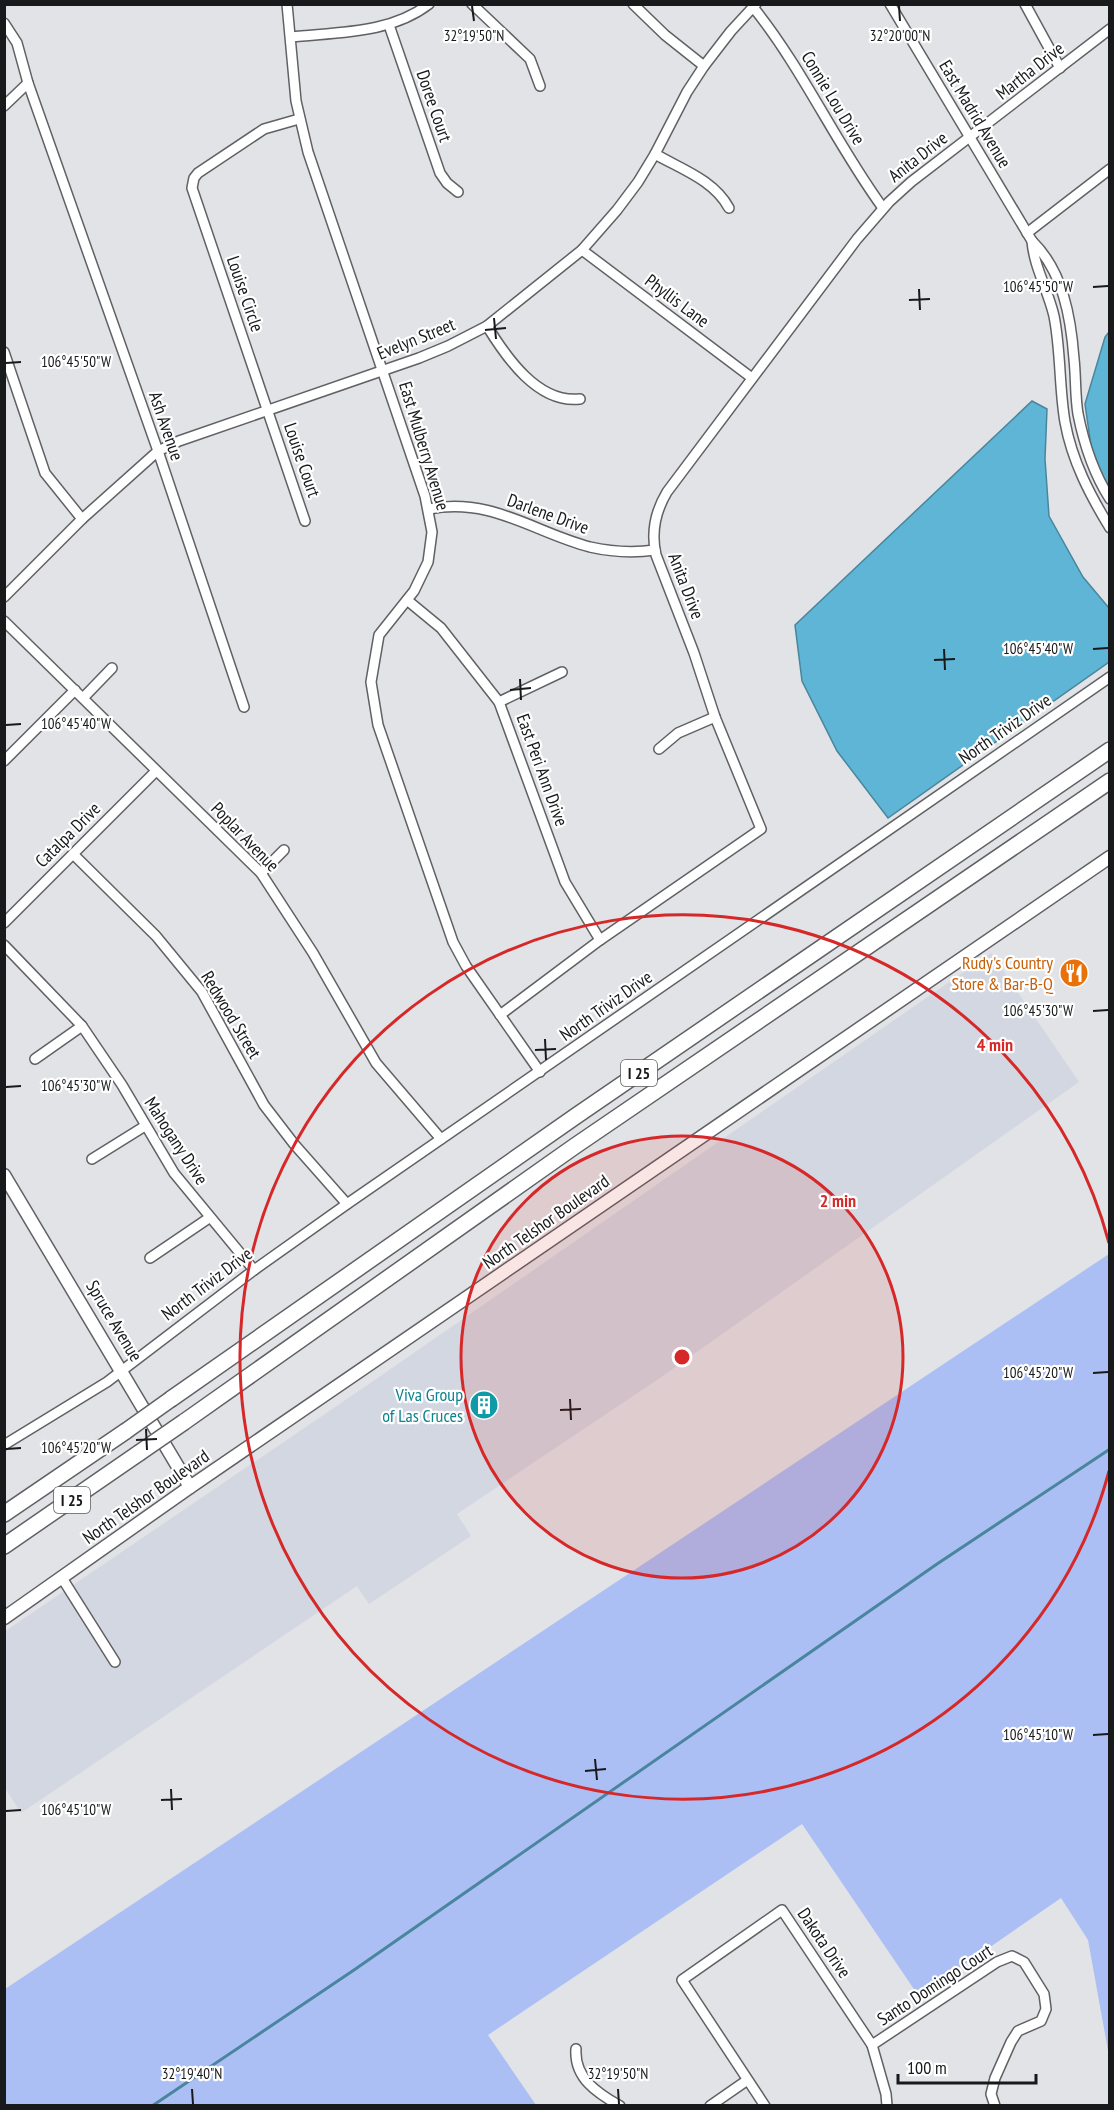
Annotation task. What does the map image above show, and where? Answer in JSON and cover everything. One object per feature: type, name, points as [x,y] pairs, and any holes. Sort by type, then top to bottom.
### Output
[{"type":"highway","name":"I 25","points":[[4,1514],[576,1116],[1110,750]]},
{"type":"highway","name":"I 25","points":[[4,1546],[575,1146],[1110,781]]},
{"type":"main road","name":"North Telshor Boulevard","points":[[4,1618],[190,1487],[1110,857]]},
{"type":"main road","name":"Spruce Avenue","points":[[4,1175],[190,1487]]},
{"type":"street","name":"East Mulberry Avenue","points":[[287,4],[294,83],[311,162],[429,509],[432,532],[430,555],[425,569],[407,600],[379,635],[371,682],[378,725],[449,934],[466,966],[540,1072]]},
{"type":"street","points":[[291,36],[365,30],[389,25],[411,16],[429,4]]},
{"type":"street","points":[[472,4],[530,59],[540,86]]},
{"type":"street","points":[[633,4],[672,41],[704,66]]},
{"type":"street","name":"East Madrid Avenue","points":[[890,4],[1030,237],[1043,252],[1059,283],[1070,318],[1078,413],[1088,452],[1101,485],[1110,500]]},
{"type":"street","points":[[1026,4],[1060,68]]},
{"type":"street","name":"Evelyn Street","points":[[4,597],[82,519],[158,451],[179,441],[383,371],[448,346],[487,326],[582,250],[625,200],[655,154],[687,92],[704,66],[754,6]]},
{"type":"street","name":"Connie Lou Drive","points":[[754,6],[779,40],[865,184],[883,208]]},
{"type":"street","name":"Ash Avenue","points":[[4,23],[17,44],[28,83],[158,451],[244,707]]},
{"type":"street","name":"Doree Court","points":[[389,25],[440,173],[458,192]]},
{"type":"street","name":"Martha Drive","points":[[970,138],[1110,29]]},
{"type":"street","points":[[4,106],[28,83]]},
{"type":"street","name":"Louise Circle","points":[[267,410],[189,188],[198,173],[259,131],[300,119]]},
{"type":"street","name":"Anita Drive","points":[[500,1015],[600,940],[761,829],[715,717],[694,653],[655,550],[656,518],[663,498],[857,238],[903,189],[970,138]]},
{"type":"street","points":[[655,154],[714,188],[729,208]]},
{"type":"street","points":[[1030,237],[1110,169]]},
{"type":"street","name":"East Madrid Avenue","points":[[1030,237],[1033,256],[1048,292],[1054,319],[1060,355],[1065,422],[1072,449],[1088,490],[1110,528]]},
{"type":"street","name":"Phyllis Lane","points":[[582,250],[752,378]]},
{"type":"street","points":[[487,326],[510,360],[535,383],[556,397],[567,400],[580,399]]},
{"type":"street","points":[[4,352],[45,473],[82,519]]},
{"type":"street","name":"Louise Court","points":[[267,410],[305,521]]},
{"type":"street","name":"Darlene Drive","points":[[429,509],[472,506],[494,511],[589,547],[616,552],[655,550]]},
{"type":"street","name":"East Peri Ann Drive","points":[[407,600],[441,628],[499,702],[565,882],[600,940]]},
{"type":"street","name":"Poplar Avenue","points":[[4,621],[261,873],[312,953],[376,1063],[441,1139]]},
{"type":"street","points":[[82,698],[112,668]]},
{"type":"street","points":[[499,702],[562,672]]},
{"type":"street","name":"North Triviz Drive","points":[[4,1445],[107,1382],[254,1270],[347,1204],[1110,677]]},
{"type":"street","points":[[4,761],[75,690]]},
{"type":"street","points":[[659,749],[678,733],[715,717]]},
{"type":"street","name":"Catalpa Drive","points":[[4,923],[156,771]]},
{"type":"street","points":[[261,873],[284,850]]},
{"type":"street","name":"Redwood Street","points":[[73,854],[156,936],[202,992],[264,1105],[347,1204]]},
{"type":"street","name":"Mahogany Drive","points":[[4,945],[82,1026],[122,1085],[174,1173],[254,1270]]},
{"type":"street","points":[[35,1059],[82,1026]]},
{"type":"street","points":[[92,1159],[145,1126]]},
{"type":"street","points":[[150,1258],[210,1218]]},
{"type":"street","points":[[62,1578],[115,1662]]},
{"type":"street","name":"Dakota Drive","points":[[746,2080],[682,1980],[782,1910],[872,2045],[886,2094],[887,2106]]},
{"type":"street","name":"Santo Domingo Court","points":[[872,2045],[997,1962],[1012,1956],[1024,1962],[1044,1994],[1046,2010],[1041,2022],[1018,2031],[1011,2042],[995,2078],[991,2094],[995,2106]]},
{"type":"street","points":[[576,2049],[578,2067],[588,2083],[601,2095],[620,2106]]},
{"type":"street","points":[[710,2106],[746,2080],[765,2106]]},
{"type":"shaded area","points":[[1109,332],[1109,505],[1096,481],[1085,404],[1105,337]]},
{"type":"shaded area","points":[[1032,401],[1047,409],[1045,459],[1049,516],[1083,577],[1109,608],[1109,662],[888,818],[837,751],[802,681],[795,625]]},
{"type":"shaded area","points":[[991,953],[1079,1082],[660,1378],[457,1514],[471,1536],[369,1604],[357,1586],[21,1813],[5,1788],[4,1632],[369,1384]]},
{"type":"shaded area","points":[[1109,1254],[1109,2056],[1088,1940],[1061,1898],[925,1992],[922,2001],[802,1824],[488,2035],[536,2105],[5,2105],[5,1989]]},
{"type":"waterway","points":[[152,2106],[354,1970],[937,1564],[1110,1449]]},
{"type":"place","name":"Rudy's Country Store & Bar-B-Q","points":[[1074,973]]},
{"type":"place","name":"Viva Group of Las Cruces","points":[[484,1405]]}]
